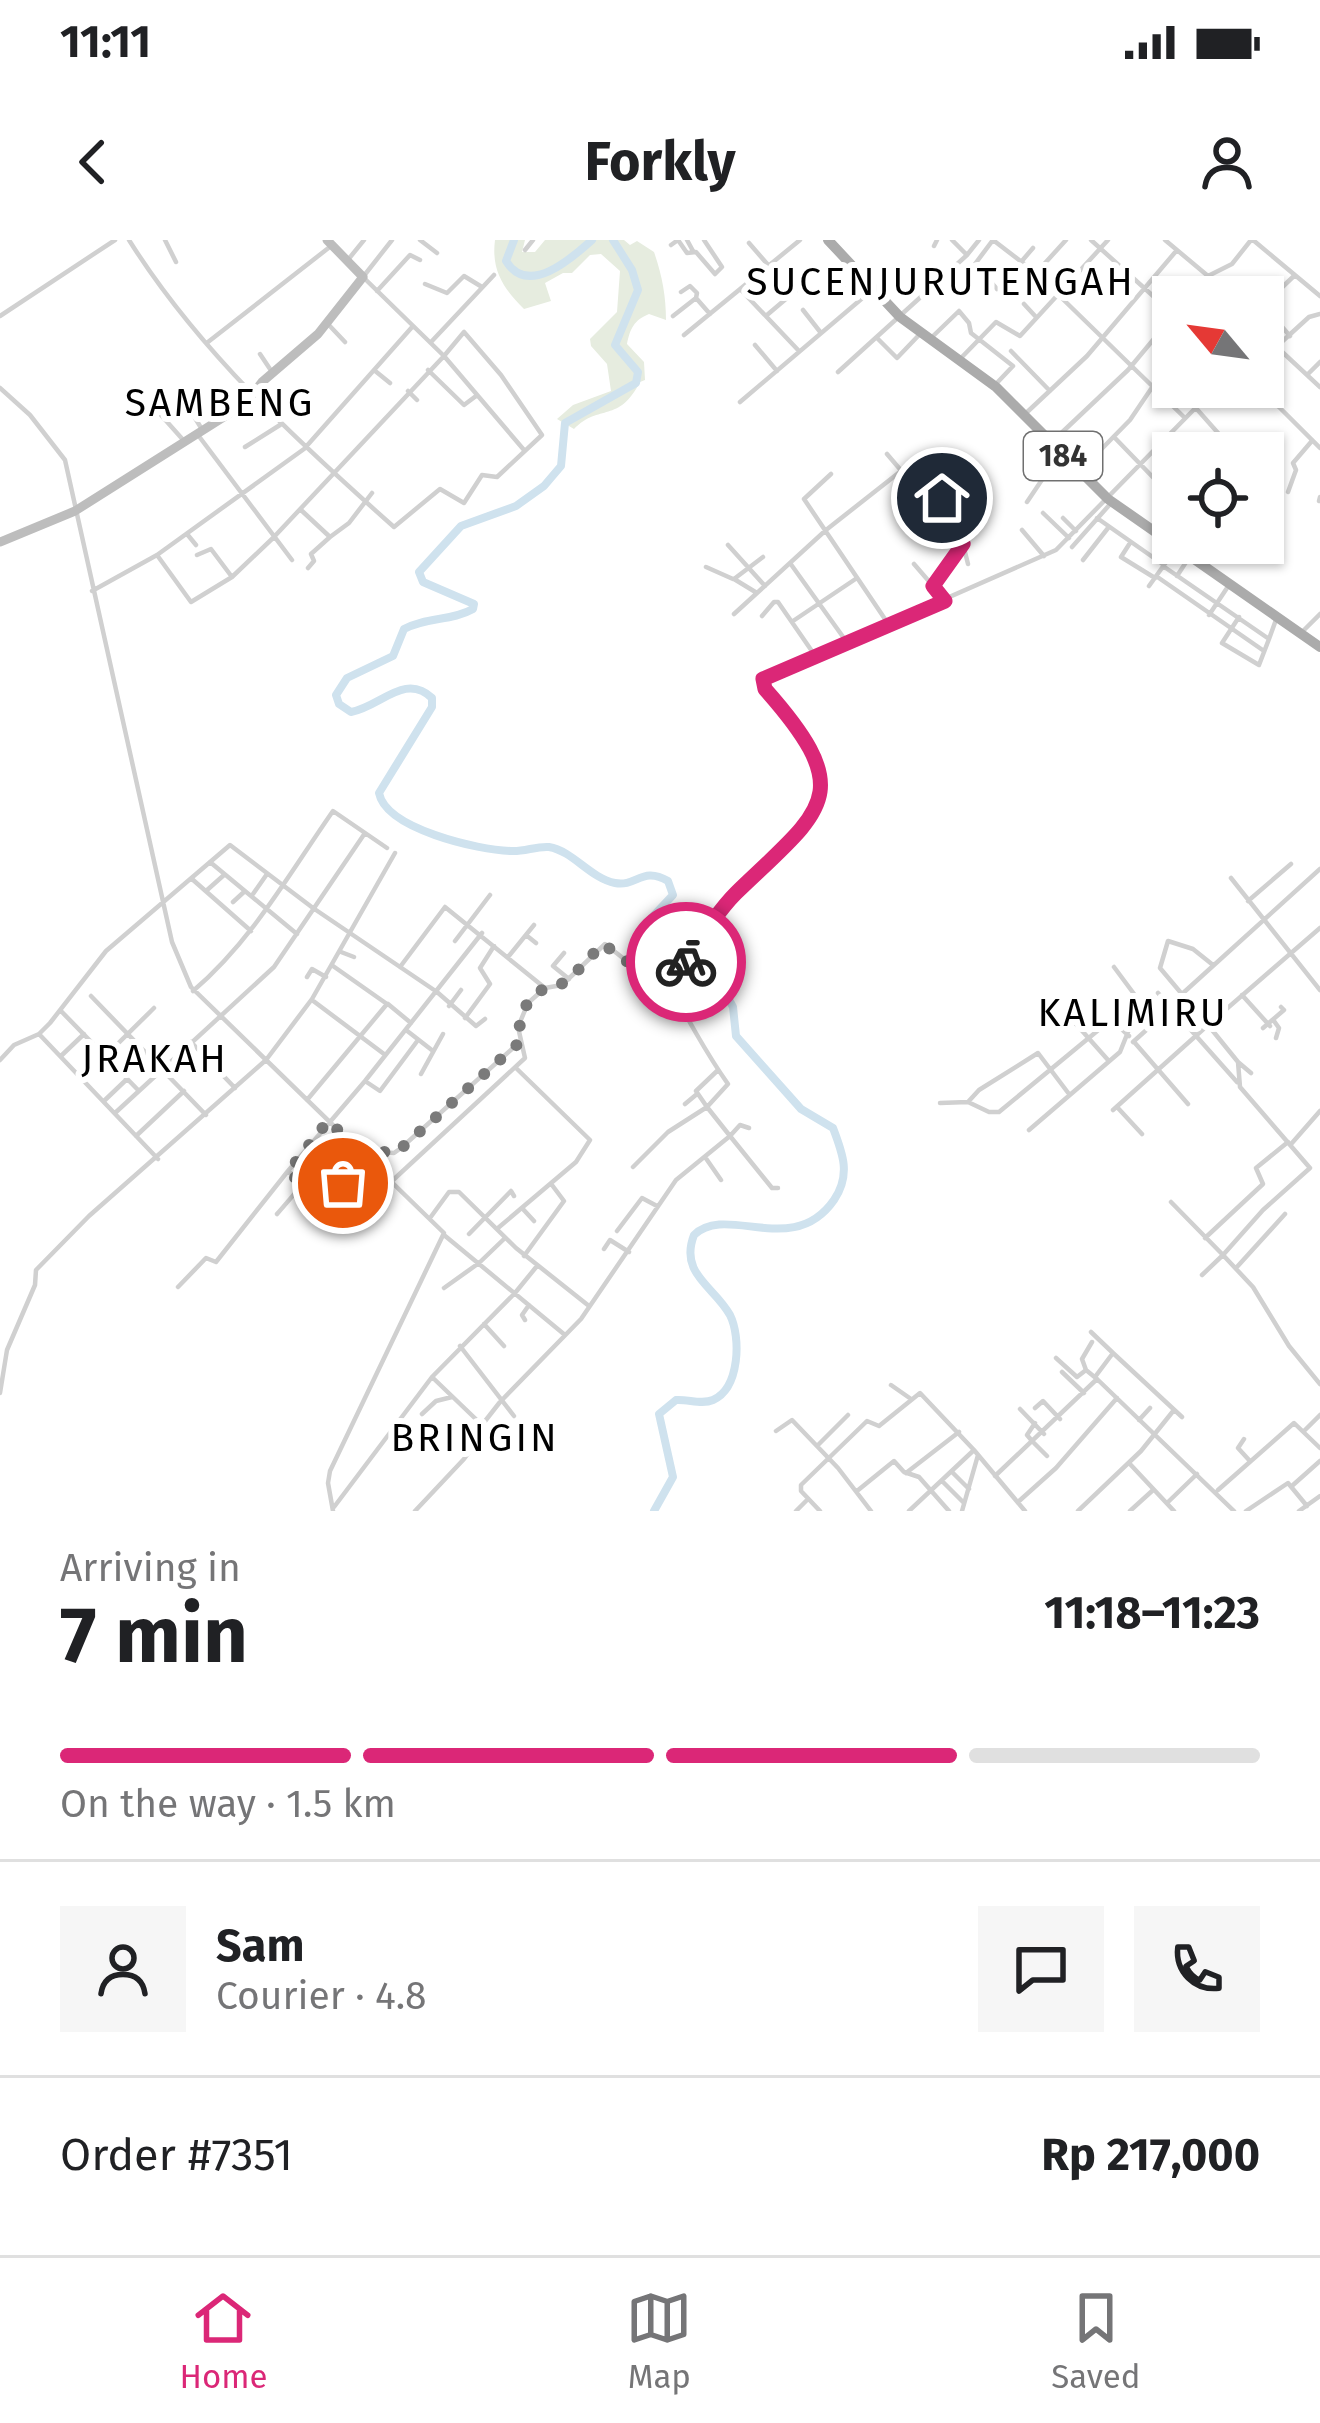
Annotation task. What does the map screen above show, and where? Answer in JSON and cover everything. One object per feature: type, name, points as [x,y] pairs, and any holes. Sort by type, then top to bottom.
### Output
[{"type":"main road","name":"184","points":[[828,240],[900,317],[994,386],[1079,472],[1152,529]]},
{"type":"main road","name":"184","points":[[1204,564],[1320,647]]},
{"type":"street","points":[[0,316],[116,240]]},
{"type":"street","points":[[128,240],[162,290],[280,425],[304,448],[335,474],[396,527],[440,489],[464,503],[482,476],[497,477],[542,432],[464,332],[444,356],[428,370],[335,474],[301,510],[232,577],[192,603],[157,555]]},
{"type":"street","points":[[165,240],[176,262]]},
{"type":"street","points":[[346,261],[364,240]]},
{"type":"street","points":[[0,542],[75,511],[255,394],[272,372],[327,323],[392,240]]},
{"type":"street","points":[[420,240],[437,253]]},
{"type":"street","points":[[524,250],[533,240]]},
{"type":"street","points":[[671,245],[678,240],[687,253],[693,251]]},
{"type":"street","points":[[686,240],[712,274],[722,267],[704,240]]},
{"type":"street","points":[[684,334],[800,240]]},
{"type":"street","points":[[952,240],[967,255]]},
{"type":"street","points":[[838,372],[979,240]]},
{"type":"street","points":[[997,289],[976,267],[976,258],[993,240],[1036,273],[1152,385]]},
{"type":"street","points":[[1036,273],[1066,240]]},
{"type":"street","points":[[1091,240],[1152,295]]},
{"type":"street","points":[[958,362],[998,322],[1019,337],[1108,240]]},
{"type":"street","points":[[1165,240],[1208,276],[1232,265],[1249,241],[1320,296]]},
{"type":"street","points":[[208,341],[330,243],[431,342],[524,450]]},
{"type":"street","points":[[748,243],[769,266]]},
{"type":"street","points":[[1021,262],[1034,248]]},
{"type":"street","points":[[1024,415],[1102,339],[1178,250]]},
{"type":"street","points":[[1283,266],[1293,254]]},
{"type":"street","points":[[377,291],[410,255],[420,260]]},
{"type":"street","points":[[431,342],[494,275]]},
{"type":"street","points":[[1284,286],[1295,275]]},
{"type":"street","points":[[424,284],[447,293],[466,276],[482,287]]},
{"type":"street","points":[[673,316],[698,293],[691,286],[681,292]]},
{"type":"street","points":[[767,315],[800,287]]},
{"type":"street","points":[[848,287],[860,300]]},
{"type":"street","points":[[741,290],[799,351]]},
{"type":"street","points":[[740,402],[872,290]]},
{"type":"street","points":[[696,298],[710,314]]},
{"type":"street","points":[[1024,304],[1037,318]]},
{"type":"street","points":[[803,310],[821,333]]},
{"type":"street","points":[[877,338],[897,358],[956,310],[979,338],[1013,366],[994,386]]},
{"type":"street","points":[[1284,341],[1309,317],[1320,314]]},
{"type":"street","points":[[327,323],[345,342]]},
{"type":"street","points":[[92,591],[157,555],[304,448],[413,326]]},
{"type":"street","points":[[1284,330],[1289,336]]},
{"type":"street","points":[[1050,443],[1152,340]]},
{"type":"street","points":[[755,345],[777,371]]},
{"type":"street","points":[[1011,351],[1049,391]]},
{"type":"street","points":[[260,354],[272,372]]},
{"type":"street","points":[[1284,355],[1320,387]]},
{"type":"street","points":[[1307,376],[1320,362]]},
{"type":"street","points":[[374,370],[389,383]]},
{"type":"street","points":[[428,370],[464,405],[476,396]]},
{"type":"street","points":[[1079,472],[1114,437],[1152,387]]},
{"type":"street","points":[[0,388],[62,454],[164,902],[167,933],[194,992],[444,1235],[566,1336]]},
{"type":"street","points":[[408,392],[417,400]]},
{"type":"street","points":[[204,430],[212,407],[206,398]]},
{"type":"street","points":[[152,405],[185,442]]},
{"type":"street","points":[[1175,408],[1185,418]]},
{"type":"street","points":[[1072,547],[1140,464],[1194,408]]},
{"type":"street","points":[[1196,408],[1217,432]]},
{"type":"street","points":[[1275,408],[1320,448]]},
{"type":"street","points":[[195,418],[239,494],[292,560]]},
{"type":"street","points":[[245,447],[280,425]]},
{"type":"street","points":[[1114,437],[1152,476]]},
{"type":"street","points":[[1288,492],[1296,470],[1293,463],[1312,441]]},
{"type":"street","points":[[1027,502],[1060,453]]},
{"type":"street","points":[[887,454],[926,498],[953,518]]},
{"type":"street","points":[[734,614],[826,530],[901,471]]},
{"type":"street","points":[[831,474],[804,498],[889,625]]},
{"type":"street","points":[[926,498],[937,492],[944,502],[940,509]]},
{"type":"street","points":[[308,568],[314,561],[312,554],[349,524],[372,493]]},
{"type":"street","points":[[634,1167],[664,1136],[707,1107],[728,1086],[674,994],[677,979],[727,903],[814,814],[821,794],[813,756],[800,730],[762,682],[1062,547],[1110,500]]},
{"type":"street","points":[[940,509],[963,544],[968,564]]},
{"type":"street","points":[[301,510],[330,537]]},
{"type":"street","points":[[1043,513],[1069,538]]},
{"type":"street","points":[[1063,518],[1076,531]]},
{"type":"street","points":[[1097,518],[1269,639]]},
{"type":"street","points":[[1083,560],[1108,528]]},
{"type":"street","points":[[1022,530],[1044,556]]},
{"type":"street","points":[[187,533],[196,545]]},
{"type":"street","points":[[1130,543],[1120,556],[1264,651]]},
{"type":"street","points":[[933,586],[963,544]]},
{"type":"street","points":[[728,545],[765,586]]},
{"type":"street","points":[[196,555],[211,549],[232,577]]},
{"type":"street","points":[[734,579],[763,557]]},
{"type":"street","points":[[790,563],[847,643]]},
{"type":"street","points":[[914,564],[945,601]]},
{"type":"street","points":[[1149,586],[1166,564]]},
{"type":"street","points":[[1177,576],[1180,564]]},
{"type":"street","points":[[706,567],[757,593]]},
{"type":"street","points":[[794,622],[856,578]]},
{"type":"street","points":[[1209,615],[1230,584]]},
{"type":"street","points":[[762,616],[776,601],[816,657]]},
{"type":"street","points":[[914,602],[920,612]]},
{"type":"street","points":[[1247,623],[1260,605]]},
{"type":"street","points":[[1301,633],[1320,614]]},
{"type":"street","points":[[1239,617],[1222,643],[1259,665],[1277,617]]},
{"type":"street","points":[[194,992],[251,931],[333,811],[387,848]]},
{"type":"street","points":[[115,1113],[274,967],[364,833]]},
{"type":"street","points":[[0,1060],[14,1045],[39,1034],[106,951],[232,845],[313,908],[437,992],[477,1027],[485,1019]]},
{"type":"street","points":[[0,1393],[5,1358],[36,1270],[89,1216],[266,1060],[312,1000],[395,853]]},
{"type":"street","points":[[210,862],[297,934]]},
{"type":"street","points":[[1248,901],[1291,864]]},
{"type":"street","points":[[1029,1130],[1172,1008],[1320,869]]},
{"type":"street","points":[[206,891],[224,874]]},
{"type":"street","points":[[233,902],[266,874]]},
{"type":"street","points":[[1231,878],[1320,990]]},
{"type":"street","points":[[192,879],[251,931]]},
{"type":"street","points":[[455,941],[490,895]]},
{"type":"street","points":[[400,967],[443,908],[469,922],[545,988]]},
{"type":"street","points":[[508,957],[534,925]]},
{"type":"street","points":[[1142,1134],[1115,1109],[1320,928]]},
{"type":"street","points":[[178,1287],[206,1258],[216,1262],[482,933]]},
{"type":"street","points":[[526,935],[536,943]]},
{"type":"street","points":[[1213,965],[1193,949],[1168,941],[1160,968],[1251,1073]]},
{"type":"street","points":[[392,1181],[516,1068],[526,1056],[518,1027],[522,1015],[545,988],[569,979],[604,944],[628,962],[677,979]]},
{"type":"street","points":[[464,1018],[490,983],[480,968],[494,946]]},
{"type":"street","points":[[340,952],[354,957]]},
{"type":"street","points":[[564,953],[553,966],[569,979]]},
{"type":"street","points":[[333,965],[411,1023]]},
{"type":"street","points":[[1114,967],[1140,1004],[1130,1040]]},
{"type":"street","points":[[307,977],[312,970],[326,977]]},
{"type":"street","points":[[449,1006],[461,990]]},
{"type":"street","points":[[1158,993],[1310,1168]]},
{"type":"street","points":[[1240,994],[1279,1028],[1276,1038]]},
{"type":"street","points":[[91,996],[206,1115]]},
{"type":"street","points":[[940,1103],[968,1102],[998,1113],[1136,998]]},
{"type":"street","points":[[312,1000],[385,1055]]},
{"type":"street","points":[[307,1100],[387,1004]]},
{"type":"street","points":[[1269,1024],[1285,1010],[1281,1007]]},
{"type":"street","points":[[82,1079],[154,1008]]},
{"type":"street","points":[[61,1011],[139,1091]]},
{"type":"street","points":[[1087,1015],[1101,1028]]},
{"type":"street","points":[[1112,1020],[1188,1104]]},
{"type":"street","points":[[1076,1024],[1109,1061]]},
{"type":"street","points":[[406,1030],[433,1051]]},
{"type":"street","points":[[39,1034],[158,1159]]},
{"type":"street","points":[[61,1057],[84,1034]]},
{"type":"street","points":[[421,1073],[443,1034]]},
{"type":"street","points":[[365,1081],[381,1091],[418,1040]]},
{"type":"street","points":[[372,1162],[378,1153],[401,1148],[521,1041]]},
{"type":"street","points":[[191,1042],[235,1088]]},
{"type":"street","points":[[968,1102],[1034,1054],[1043,1057],[1070,1094]]},
{"type":"street","points":[[1238,1062],[1238,1082]]},
{"type":"street","points":[[498,1228],[551,1186],[580,1158],[590,1140],[516,1068]]},
{"type":"street","points":[[685,1104],[718,1070]]},
{"type":"street","points":[[104,1102],[127,1079]]},
{"type":"street","points":[[136,1136],[184,1091]]},
{"type":"street","points":[[697,1094],[778,1188]]},
{"type":"street","points":[[1205,1238],[1263,1184],[1256,1168],[1320,1111]]},
{"type":"street","points":[[415,1511],[472,1449],[482,1425],[500,1402],[590,1307],[676,1180],[740,1124],[749,1128]]},
{"type":"street","points":[[704,1156],[721,1180]]},
{"type":"street","points":[[1202,1275],[1263,1210],[1320,1160]]},
{"type":"street","points":[[277,1214],[287,1203],[303,1184],[320,1165],[343,1183],[330,1202],[303,1184],[288,1172]]},
{"type":"street","points":[[469,1234],[512,1194],[505,1184]]},
{"type":"street","points":[[524,1256],[564,1201],[551,1186]]},
{"type":"street","points":[[430,1218],[454,1190],[487,1216],[524,1256],[590,1307]]},
{"type":"street","points":[[272,1191],[287,1203]]},
{"type":"street","points":[[617,1231],[642,1198],[656,1206]]},
{"type":"street","points":[[1172,1202],[1253,1287],[1289,1346],[1320,1384]]},
{"type":"street","points":[[522,1208],[534,1221]]},
{"type":"street","points":[[1236,1268],[1285,1214]]},
{"type":"street","points":[[333,1510],[330,1471],[444,1235]]},
{"type":"street","points":[[443,1288],[505,1237]]},
{"type":"street","points":[[604,1249],[610,1240],[629,1252]]},
{"type":"street","points":[[333,1510],[432,1377],[537,1266]]},
{"type":"street","points":[[525,1320],[521,1316],[529,1305]]},
{"type":"street","points":[[484,1324],[504,1346]]},
{"type":"street","points":[[1091,1332],[1182,1417]]},
{"type":"street","points":[[1092,1342],[1082,1361],[1086,1370],[1232,1508],[1222,1511]]},
{"type":"street","points":[[460,1346],[514,1416]]},
{"type":"street","points":[[995,1476],[1084,1394],[1113,1353]]},
{"type":"street","points":[[1057,1358],[1077,1377],[1086,1370]]},
{"type":"street","points":[[1061,1372],[1084,1394]]},
{"type":"street","points":[[432,1377],[482,1425]]},
{"type":"street","points":[[891,1385],[911,1399]]},
{"type":"street","points":[[1126,1407],[1148,1386]]},
{"type":"street","points":[[820,1511],[800,1487],[867,1421],[879,1426],[924,1394],[1025,1511]]},
{"type":"street","points":[[422,1414],[436,1401],[454,1397]]},
{"type":"street","points":[[1010,1507],[1056,1468],[1118,1398]]},
{"type":"street","points":[[1035,1408],[1043,1401],[1060,1419]]},
{"type":"street","points":[[1139,1420],[1150,1408]]},
{"type":"street","points":[[1020,1409],[1044,1434]]},
{"type":"street","points":[[1078,1511],[1129,1463],[1174,1410]]},
{"type":"street","points":[[818,1445],[848,1415]]},
{"type":"street","points":[[1304,1431],[1320,1415]]},
{"type":"street","points":[[776,1431],[791,1419],[872,1511]]},
{"type":"street","points":[[1035,1423],[1027,1435],[1047,1456]]},
{"type":"street","points":[[1214,1505],[1250,1460],[1294,1423],[1320,1448]]},
{"type":"street","points":[[906,1473],[959,1432]]},
{"type":"street","points":[[1244,1439],[1238,1448],[1250,1460]]},
{"type":"street","points":[[909,1511],[976,1453]]},
{"type":"street","points":[[963,1508],[976,1453]]},
{"type":"street","points":[[857,1492],[892,1460],[906,1473],[915,1474],[949,1511]]},
{"type":"street","points":[[1292,1485],[1320,1461]]},
{"type":"street","points":[[1129,1463],[1168,1508],[1197,1474]]},
{"type":"street","points":[[952,1472],[969,1490]]},
{"type":"street","points":[[942,1481],[963,1508]]},
{"type":"street","points":[[1246,1511],[1286,1483],[1307,1505]]},
{"type":"street","points":[[1130,1511],[1154,1490]]},
{"type":"street","points":[[1299,1511],[1320,1496]]},
{"type":"street","points":[[796,1511],[808,1499]]},
{"type":"shaded area","points":[[495,240],[525,240],[522,252],[535,252],[545,240],[624,240],[630,245],[637,241],[654,252],[666,320],[649,314],[631,329],[627,344],[644,362],[645,380],[624,403],[574,429],[557,419],[573,405],[611,391],[607,364],[590,339],[617,312],[620,271],[601,254],[590,255],[572,273],[545,283],[551,301],[524,309],[500,279]]},
{"type":"waterway","points":[[514,240],[506,261],[526,276],[549,271],[592,240]]},
{"type":"waterway","points":[[613,240],[638,290],[615,345],[638,372],[636,383],[565,423],[561,466],[544,486],[516,506],[461,526],[419,572],[423,582],[474,604],[473,609],[404,629],[393,656],[347,678],[336,695],[339,704],[351,712],[402,690],[422,691],[432,698],[432,707],[379,793],[385,806],[415,827],[496,850],[549,847],[615,883],[646,876],[668,881],[673,895],[641,929],[637,950],[655,965],[703,976],[727,996],[736,1036],[801,1109],[833,1128],[844,1173],[834,1200],[818,1217],[780,1229],[724,1224],[694,1235],[691,1260],[700,1279],[730,1315],[736,1361],[722,1394],[704,1402],[676,1400],[659,1414],[673,1477],[654,1511]]},
{"type":"way so far","points":[[343,1183],[321,1165],[303,1184],[288,1172],[328,1121],[372,1162],[380,1152],[397,1152],[521,1041],[518,1027],[528,1003],[545,988],[562,985],[603,944],[628,962],[674,981],[681,977],[686,962]]},
{"type":"district","name":"SUCENJURUTENGAH","points":[[941,281]]},
{"type":"district","name":"SAMBENG","points":[[220,402]]},
{"type":"district","name":"KALIMIRU","points":[[1133,1012]]},
{"type":"district","name":"JRAKAH","points":[[155,1058]]},
{"type":"district","name":"BRINGIN","points":[[475,1437]]},
{"type":"route","points":[[686,962],[727,903],[812,820],[820,801],[819,776],[807,741],[765,689],[763,679],[945,601],[933,586],[963,544],[937,511],[945,504],[942,498]]}]
